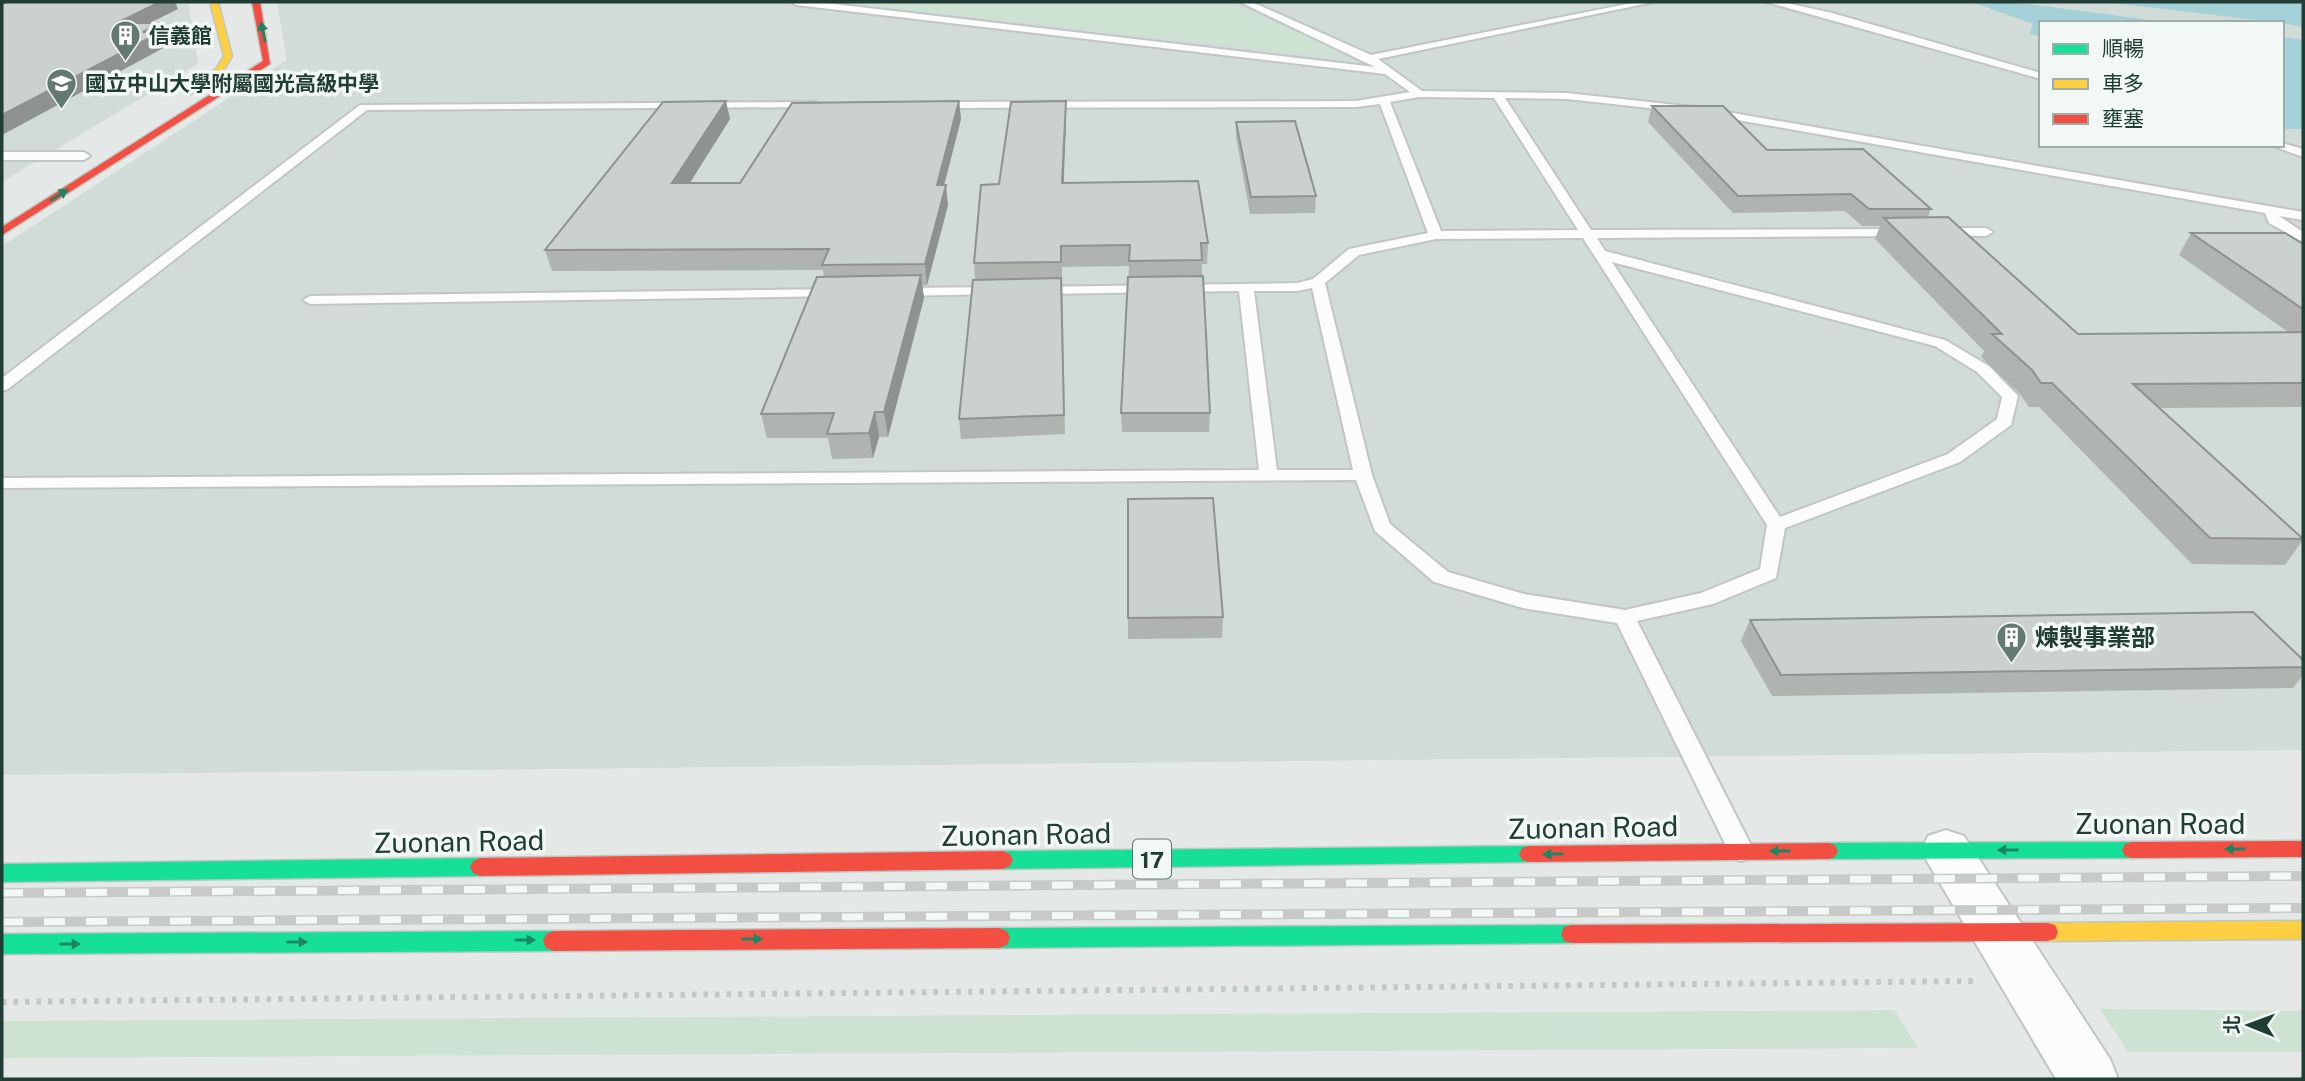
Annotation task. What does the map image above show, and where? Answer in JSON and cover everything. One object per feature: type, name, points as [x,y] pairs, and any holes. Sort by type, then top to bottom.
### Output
[{"type":"main road","points":[[173,102],[219,71],[228,56],[214,2]]},
{"type":"main road","points":[[2,232],[267,62],[267,50],[256,2]]},
{"type":"main road","points":[[61,170],[90,153]]},
{"type":"main road","name":"Zuonan Road","points":[[2,873],[1741,851],[2303,849]]},
{"type":"main road","points":[[2,944],[1995,929],[2303,930]]},
{"type":"street","points":[[1946,851],[2089,1079]]},
{"type":"lane","points":[[796,2],[1386,71]]},
{"type":"lane","points":[[1245,2],[1370,58],[1419,94]]},
{"type":"lane","points":[[1370,58],[1650,2]]},
{"type":"lane","points":[[1771,2],[1829,15],[2039,75]]},
{"type":"lane","points":[[923,105],[1356,104],[1419,94],[1567,96],[1704,111],[1836,132],[2271,212],[2303,215]]},
{"type":"lane","points":[[1318,282],[1363,475],[1382,527],[1441,577],[1523,601],[1625,617],[1706,599],[1769,573],[1776,525],[1497,95]]},
{"type":"lane","points":[[1384,100],[1436,235]]},
{"type":"lane","points":[[2,386],[364,107],[825,105]]},
{"type":"lane","points":[[2284,147],[2303,153]]},
{"type":"lane","points":[[2,156],[90,153]]},
{"type":"lane","points":[[2271,212],[2274,220],[2303,238]]},
{"type":"lane","points":[[883,292],[1297,287],[1318,282],[1354,252],[1436,235],[1986,232]]},
{"type":"lane","points":[[1603,255],[1940,343],[1983,369],[2010,396],[2005,421],[1954,458],[1776,525]]},
{"type":"lane","points":[[1247,287],[1269,475]]},
{"type":"lane","points":[[310,300],[855,292]]},
{"type":"lane","points":[[2,483],[1363,475]]},
{"type":"lane","points":[[1625,617],[1741,851]]},
{"type":"path","points":[[2,1002],[2027,980]]},
{"type":"shaded area","name":"國立中山大學附屬國光高級中學","points":[[2,2],[188,2],[198,64],[2,182]]},
{"type":"shaded area","points":[[277,2],[2303,2],[2303,750],[2,775],[2,246],[287,60]]},
{"type":"green space","points":[[831,2],[1229,2],[1339,51],[1337,57]]},
{"type":"green space","points":[[2100,1009],[2303,1011],[2303,1052],[2128,1052]]},
{"type":"green space","points":[[1894,1010],[1919,1048],[2,1058],[2,1021]]},
{"type":"water","points":[[1972,2],[2014,2],[2158,21],[2039,21],[2039,36],[2030,34],[2033,24]]},
{"type":"water","points":[[2104,2],[2303,2],[2303,27],[2284,23],[2284,21]]},
{"type":"water","points":[[2284,37],[2303,40],[2303,129],[2284,129]]},
{"type":"building","points":[[160,2],[117,23],[161,23],[143,32],[161,32],[2,115],[2,4]]},
{"type":"building","points":[[726,101],[672,183],[740,183],[792,103],[959,101],[937,185],[946,185],[925,264],[822,265],[829,249],[545,250],[663,102]]},
{"type":"building","points":[[1066,101],[1062,183],[1198,181],[1208,243],[1201,243],[1202,260],[1129,261],[1130,245],[1061,246],[1061,262],[974,263],[981,185],[999,184],[1011,102]]},
{"type":"building","points":[[1652,106],[1723,106],[1767,150],[1863,149],[1931,209],[1869,209],[1851,194],[1738,196]]},
{"type":"building","points":[[1295,121],[1316,196],[1251,197],[1236,122]]},
{"type":"building","points":[[1948,217],[2078,334],[2303,332],[2303,383],[2133,384],[2303,539],[2210,538],[2052,383],[2041,383],[2032,370],[1992,334],[2002,334],[1884,218]]},
{"type":"building","points":[[2191,233],[2285,233],[2303,244],[2303,309]]},
{"type":"building","points":[[921,275],[884,412],[875,412],[869,433],[827,434],[834,413],[761,414],[817,277]]},
{"type":"building","points":[[1203,276],[1210,413],[1121,413],[1128,277]]},
{"type":"building","points":[[1061,278],[1064,415],[959,419],[973,280]]},
{"type":"building","points":[[1213,498],[1223,617],[1128,618],[1128,499]]},
{"type":"building","points":[[2253,612],[2303,660],[2303,667],[1781,675],[1750,620]]},
{"type":"railway","points":[[2,893],[2303,876]]},
{"type":"railway","points":[[2,922],[2303,908]]},
{"type":"traffic: fast","points":[[1828,851],[2132,850]]},
{"type":"traffic: fast","points":[[1003,860],[1529,854]]},
{"type":"traffic: fast","points":[[2,873],[480,867]]},
{"type":"traffic: fast","points":[[999,938],[1572,934]]},
{"type":"traffic: fast","points":[[2,944],[554,941]]},
{"type":"traffic: slow","points":[[189,92],[219,71],[228,56],[214,2]]},
{"type":"traffic: slow","points":[[2047,932],[2303,930]]},
{"type":"traffic: jam","points":[[2,232],[267,62],[256,2]]},
{"type":"traffic: jam","points":[[2132,850],[2303,849]]},
{"type":"traffic: jam","points":[[1529,854],[1828,851]]},
{"type":"traffic: jam","points":[[480,867],[1003,860]]},
{"type":"traffic: jam","points":[[1572,934],[2047,932]]},
{"type":"traffic: jam","points":[[554,941],[999,938]]},
{"type":"place","name":"信義館","points":[[126,62]]},
{"type":"place","name":"國立中山大學附屬國光高級中學","points":[[62,110]]},
{"type":"place","name":"煉製事業部","points":[[2012,664]]}]
